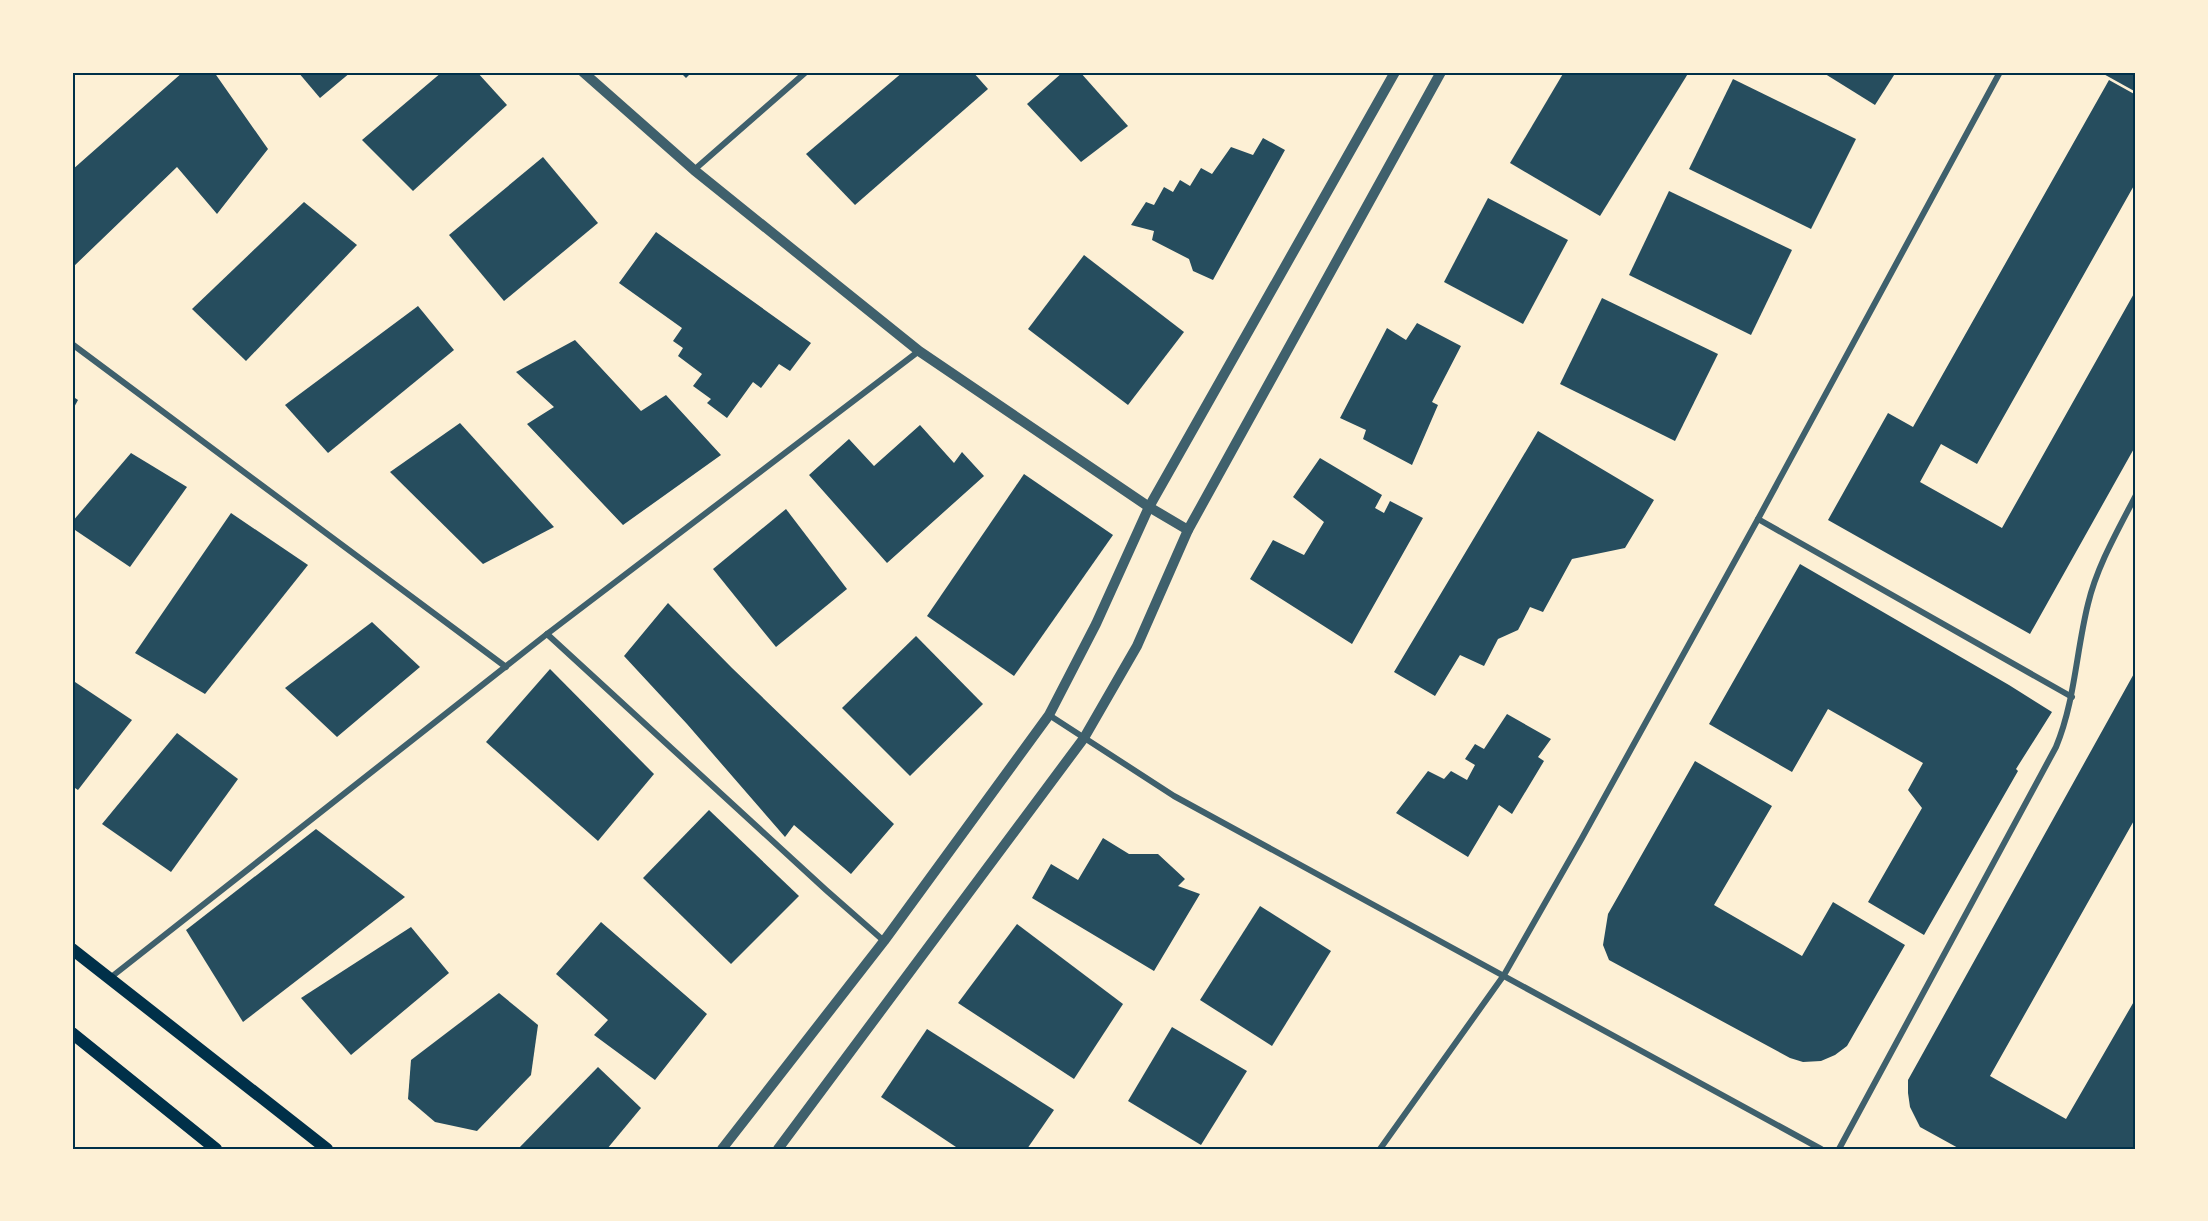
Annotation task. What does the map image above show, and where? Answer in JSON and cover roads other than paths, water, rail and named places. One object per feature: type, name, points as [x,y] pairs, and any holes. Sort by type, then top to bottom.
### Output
[{"type":"main road","points":[[72,949],[327,1149]]},
{"type":"main road","points":[[72,1033],[216,1149]]},
{"type":"street","points":[[583,72],[694,170],[919,351],[1149,507],[1188,530]]},
{"type":"street","points":[[694,170],[806,72]]},
{"type":"street","points":[[722,1149],[884,941],[1049,715],[1096,624],[1149,507],[1395,72]]},
{"type":"street","points":[[778,1149],[1084,738],[1137,646],[1188,530],[1441,72]]},
{"type":"street","points":[[1380,1149],[1504,975],[1588,828],[1758,519],[2000,72]]},
{"type":"street","points":[[72,345],[506,667]]},
{"type":"street","points":[[110,978],[547,633],[919,351]]},
{"type":"street","points":[[1839,1149],[2039,781],[2066,723],[2088,602],[2097,576],[2136,495]]},
{"type":"street","points":[[1758,519],[2072,697]]},
{"type":"street","points":[[547,633],[826,891],[884,941]]},
{"type":"street","points":[[1049,715],[1174,796],[1821,1149]]}]
